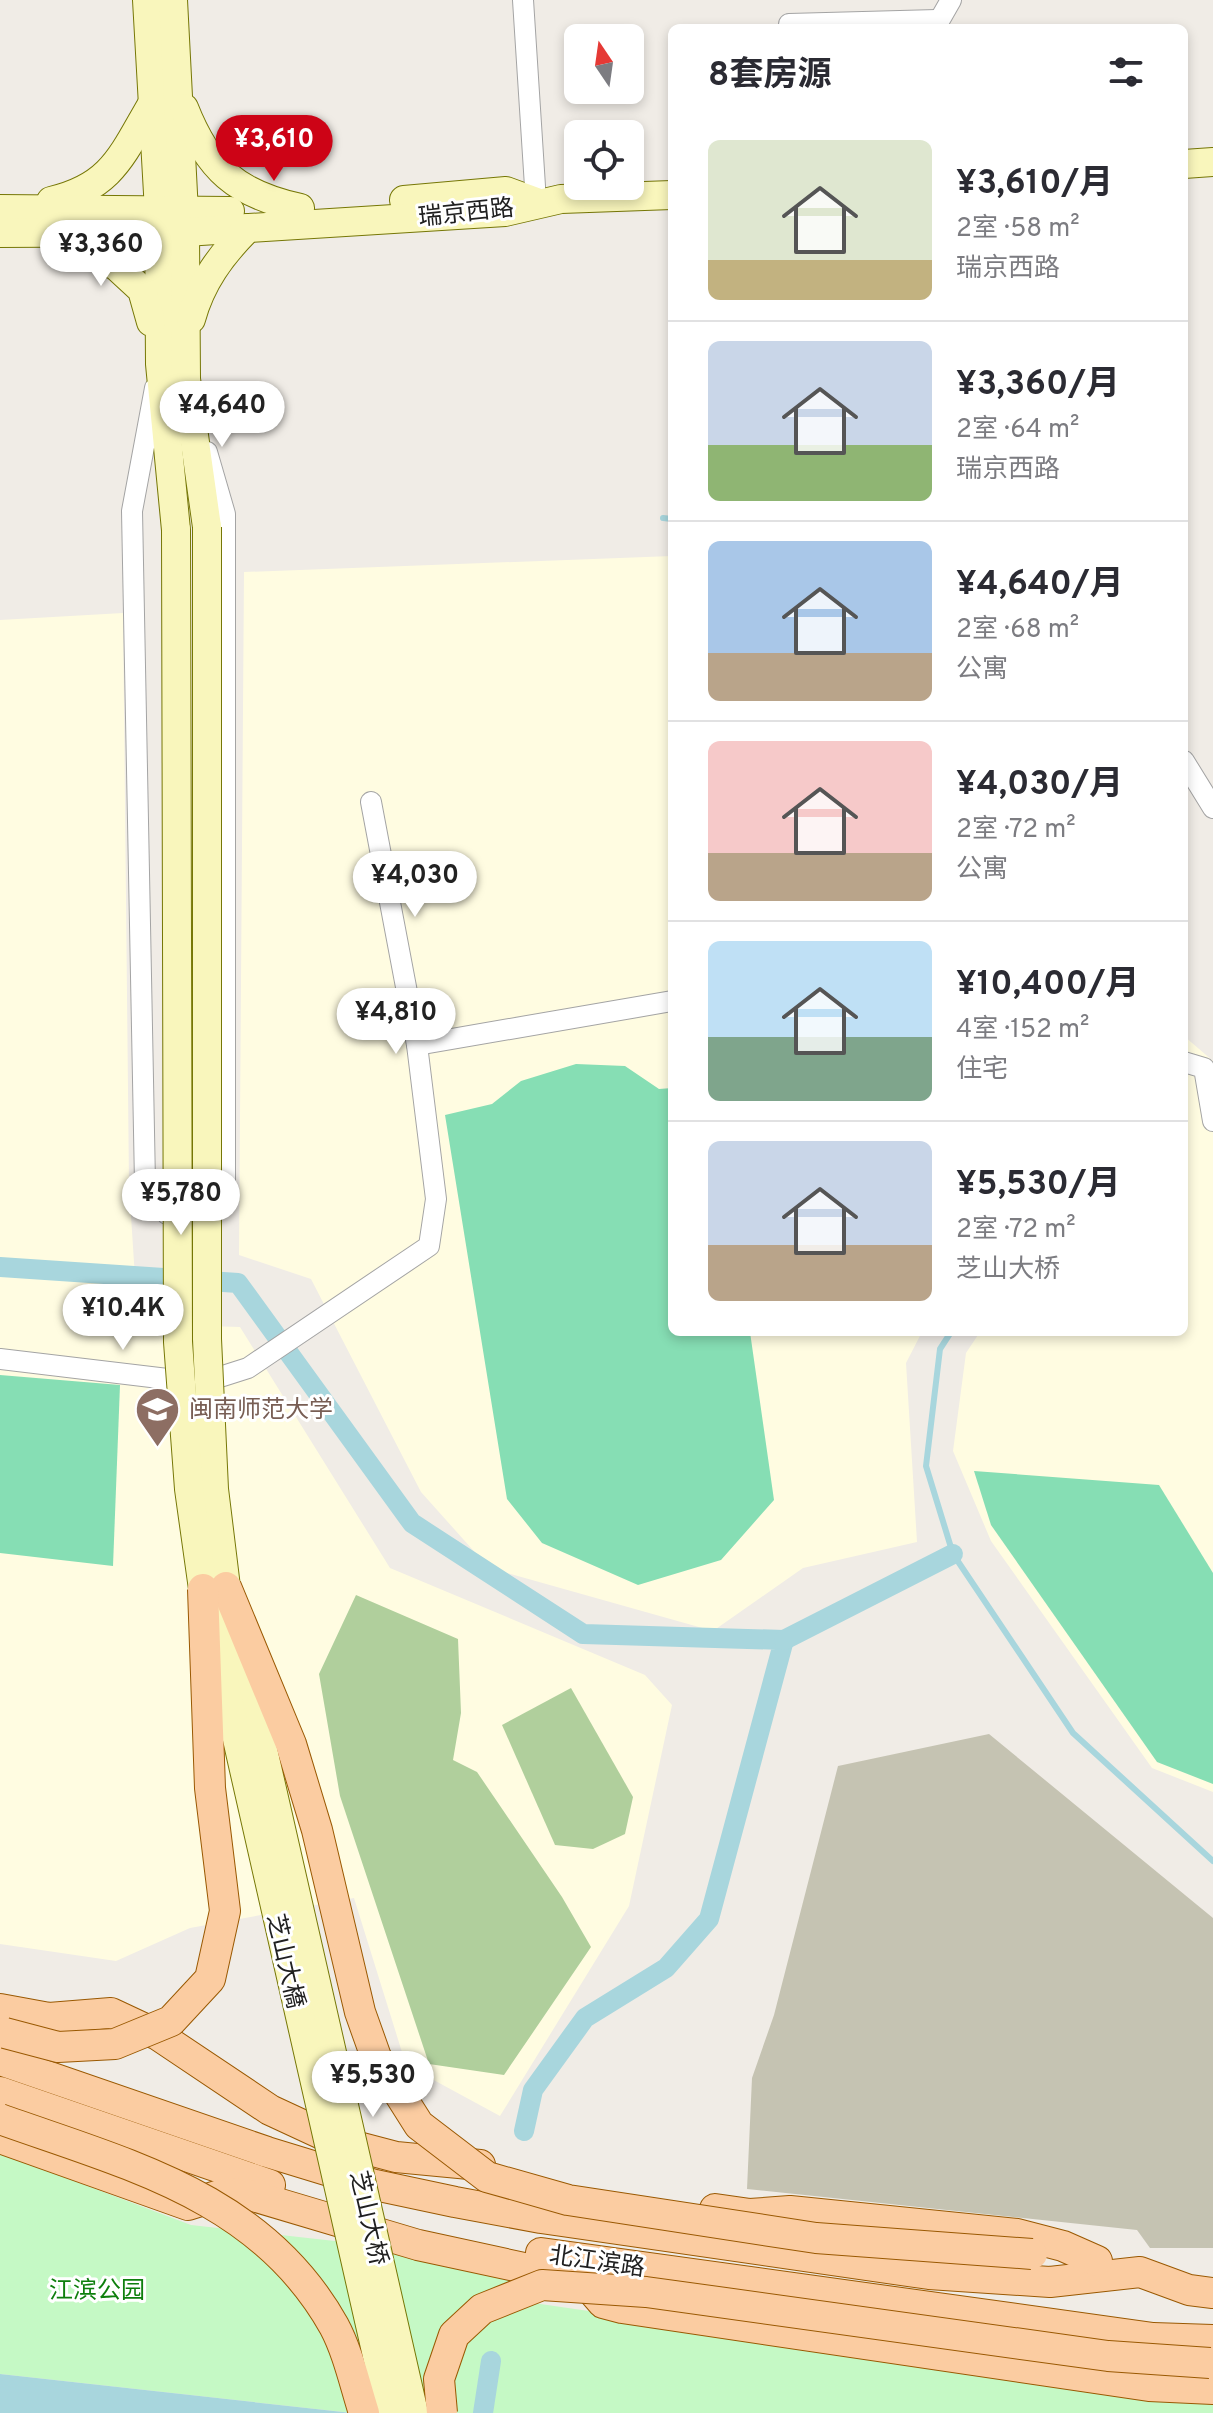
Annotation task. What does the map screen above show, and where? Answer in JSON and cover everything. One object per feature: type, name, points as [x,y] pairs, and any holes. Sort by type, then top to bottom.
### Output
[{"type":"main road","points":[[1,2034],[58,2047],[115,2044],[171,2021],[210,1979],[225,1911],[210,1788],[214,1588]]},
{"type":"main road","name":"北江滨路","points":[[214,1588],[291,1744],[317,1830],[360,2012],[376,2057],[419,2125],[487,2177],[568,2200],[816,2238],[1097,2261],[1140,2272],[1189,2290],[1213,2293]]},
{"type":"main road","points":[[1,2034],[49,2018],[111,2013],[158,2035],[286,2118],[339,2142],[368,2150],[396,2157],[497,2167],[559,2188],[750,2214],[790,2211],[1017,2234],[1063,2246],[1097,2261]]},
{"type":"main road","name":"北江滨路","points":[[1,2034],[267,2152],[375,2185],[541,2218],[929,2274],[1050,2282],[1140,2272]]},
{"type":"main road","name":"北江滨路","points":[[0,2092],[362,2214],[530,2251],[1153,2338],[1212,2364]]},
{"type":"main road","points":[[0,2119],[168,2180],[217,2205],[261,2237],[301,2278],[335,2328],[364,2413]]},
{"type":"main road","points":[[0,2138],[188,2205],[226,2193],[250,2195],[418,2245],[584,2281],[603,2303],[622,2308],[1149,2386],[1212,2364]]},
{"type":"main road","points":[[442,2413],[439,2379],[454,2335],[482,2309],[542,2285],[646,2292],[1108,2356],[1212,2364]]},
{"type":"street","points":[[147,0],[152,104],[171,222]]},
{"type":"street","points":[[173,0],[178,93],[168,352],[176,530],[178,1342],[189,1489],[269,1836]]},
{"type":"street","points":[[523,0],[536,202],[668,195]]},
{"type":"street","points":[[789,24],[936,24],[951,0]]},
{"type":"street","points":[[178,93],[194,134],[221,172],[260,199],[300,208]]},
{"type":"street","points":[[10,209],[77,195],[109,175],[152,104]]},
{"type":"street","points":[[1188,164],[1213,162]]},
{"type":"street","name":"瑞京西路","points":[[0,233],[41,233],[506,191],[536,202]]},
{"type":"street","name":"瑞京西路","points":[[10,209],[248,228],[505,212],[536,202]]},
{"type":"street","points":[[41,233],[116,266],[142,290],[168,352],[186,379],[225,514],[225,1184],[198,1216],[167,1214],[145,1183],[132,511],[168,352],[220,256],[248,228]]},
{"type":"street","points":[[186,379],[207,527],[207,1339],[214,1489],[214,1588]]},
{"type":"street","points":[[1188,767],[1213,808]]},
{"type":"street","points":[[0,1359],[201,1383],[248,1368],[429,1246],[436,1199],[417,1045],[371,802]]},
{"type":"street","points":[[417,1045],[668,1002]]},
{"type":"street","points":[[1188,1063],[1204,1068],[1213,1121]]},
{"type":"street","name":"芝山大橋","points":[[269,1836],[390,2413]]},
{"type":"street","name":"芝山大桥","points":[[269,1836],[414,2413]]},
{"type":"shaded area","points":[[668,556],[668,1336],[920,1336],[906,1363],[917,1542],[803,1568],[713,1631],[489,1568],[421,1492],[311,1279],[239,1255],[244,572]]},
{"type":"shaded area","name":"闽南师范大学","points":[[123,613],[129,1185],[138,1324],[240,1327],[390,1568],[645,1675],[672,1705],[629,1906],[500,2116],[406,2065],[354,1898],[190,1928],[116,1961],[0,1944],[0,620]]},
{"type":"shaded area","points":[[1188,1039],[1213,1061],[1213,1792],[1152,1768],[991,1541],[953,1451],[966,1353],[977,1336],[1188,1336]]},
{"type":"shaded area","points":[[989,1734],[1213,1918],[1213,2248],[1150,2248],[1137,2230],[747,2189],[752,2078],[774,2015],[838,1766]]},
{"type":"green space","points":[[576,1064],[625,1066],[659,1089],[668,1088],[668,1336],[751,1336],[774,1500],[721,1560],[638,1585],[542,1543],[507,1499],[445,1115],[492,1104],[521,1081]]},
{"type":"green space","points":[[0,1375],[120,1385],[113,1566],[0,1553]]},
{"type":"green space","points":[[974,1471],[1159,1485],[1213,1573],[1213,1784],[1157,1762],[991,1525]]},
{"type":"green space","points":[[356,1595],[458,1639],[461,1713],[453,1760],[477,1772],[562,1897],[591,1947],[504,2075],[429,2064],[340,1796],[319,1674]]},
{"type":"green space","points":[[571,1688],[633,1797],[625,1834],[593,1849],[555,1845],[502,1725]]},
{"type":"green space","name":"江滨公园","points":[[0,2153],[191,2225],[505,2260],[513,2300],[1147,2392],[1200,2404],[1213,2403],[1213,2413],[352,2413],[0,2374]]},
{"type":"water","points":[[0,2374],[352,2413],[0,2413]]},
{"type":"waterway","points":[[663,518],[668,519]]},
{"type":"waterway","points":[[0,1267],[238,1283],[412,1523],[583,1634],[784,1640],[709,1919],[666,1968],[585,2018],[533,2090],[524,2131]]},
{"type":"waterway","points":[[948,1336],[940,1349],[926,1466],[953,1554],[1073,1733],[1213,1861]]},
{"type":"waterway","points":[[784,1640],[953,1554]]},
{"type":"waterway","points":[[483,2413],[491,2361]]},
{"type":"place","name":"闽南师范大学","points":[[158,1448]]}]
